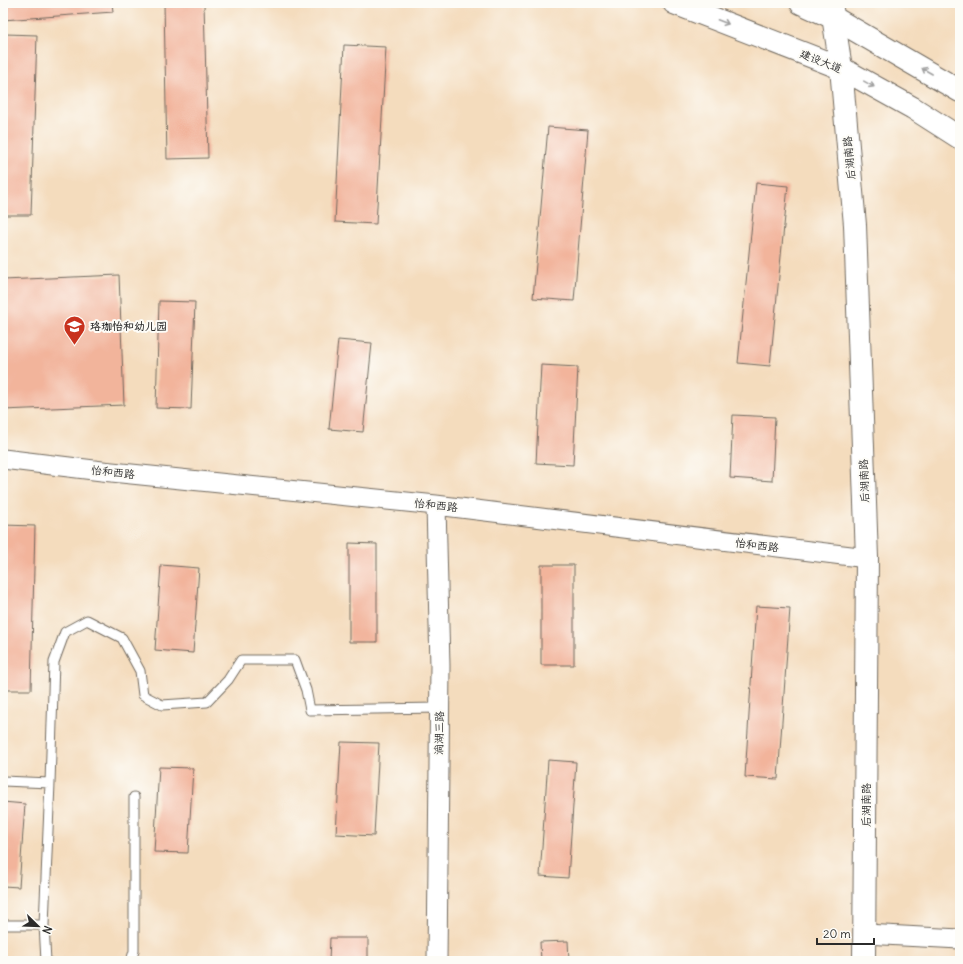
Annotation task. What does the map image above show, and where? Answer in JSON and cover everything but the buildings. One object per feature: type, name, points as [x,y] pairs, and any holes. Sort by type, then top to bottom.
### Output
[{"type":"street","name":"建设大道","points":[[674,3],[841,68],[913,108],[960,138]]},
{"type":"street","points":[[801,3],[832,11],[960,91]]},
{"type":"street","name":"后湖南路","points":[[832,11],[841,68],[855,225],[867,558],[864,961]]},
{"type":"street","name":"怡和西路","points":[[3,459],[102,471],[436,505],[867,558]]},
{"type":"street","name":"淌湖三路","points":[[436,505],[440,666],[437,961]]},
{"type":"street","points":[[865,934],[960,939]]},
{"type":"lane","points":[[46,961],[44,925],[54,662],[65,632],[87,620],[122,638],[140,671],[143,695],[162,705],[207,702],[228,680],[241,660],[295,660],[306,690],[310,710],[440,708]]},
{"type":"lane","points":[[3,780],[50,783]]},
{"type":"lane","points":[[132,961],[134,951],[134,797]]},
{"type":"lane","points":[[3,925],[44,925]]},
{"type":"place","name":"珞珈怡和幼儿园","points":[[74,346]]}]
